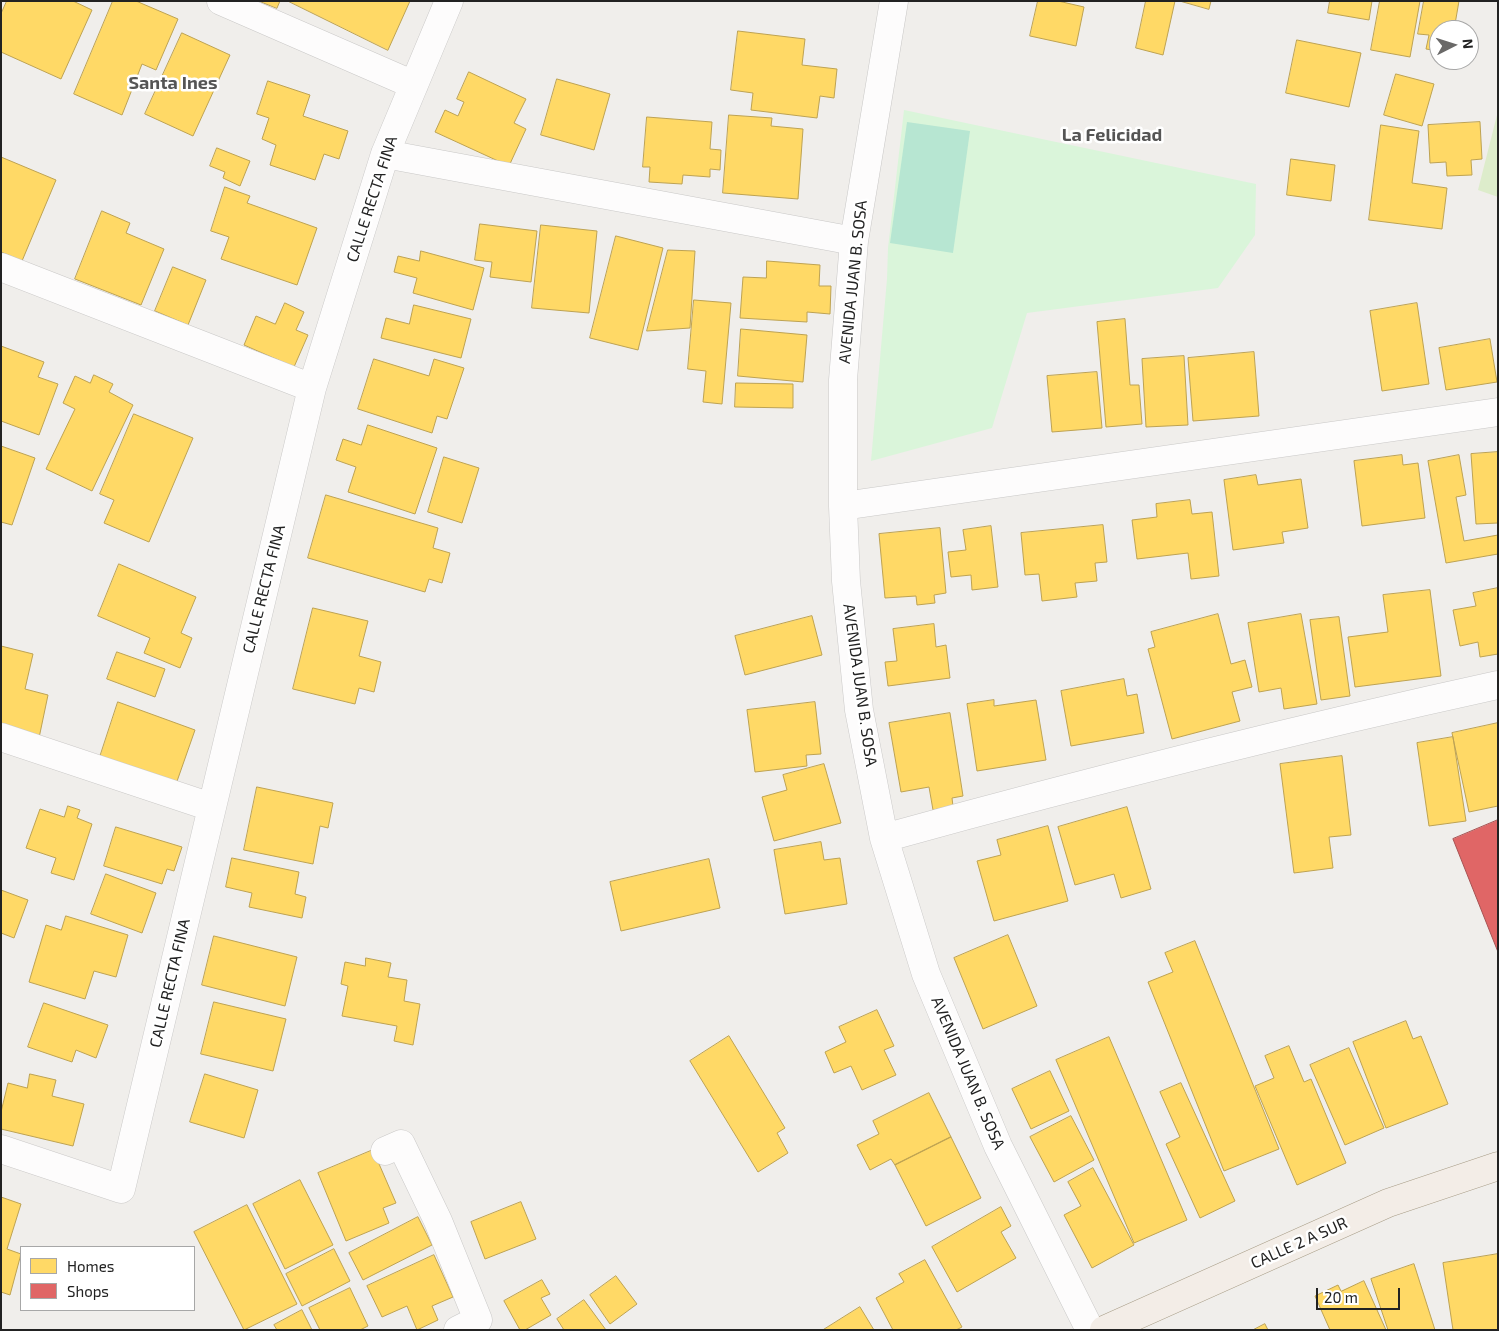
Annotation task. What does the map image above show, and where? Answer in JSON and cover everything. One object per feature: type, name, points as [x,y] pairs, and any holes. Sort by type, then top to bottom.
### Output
[{"type":"main road","name":"CALLE 2 A SUR","points":[[1104,1330],[1388,1203],[1498,1166]]},
{"type":"street","points":[[220,1],[414,86]]},
{"type":"street","name":"CALLE RECTA FINA","points":[[1,1149],[121,1189],[312,388],[385,154],[449,1]]},
{"type":"street","name":"AVENIDA JUAN B. SOSA","points":[[894,1],[854,241],[843,380],[843,506],[846,580],[860,710],[884,838],[926,974],[998,1146],[1090,1330]]},
{"type":"street","points":[[385,154],[854,241]]},
{"type":"street","points":[[1,267],[312,388]]},
{"type":"street","points":[[843,506],[1498,412]]},
{"type":"street","points":[[884,838],[1041,794],[1318,725],[1498,685]]},
{"type":"street","points":[[1,737],[211,807]]},
{"type":"street","points":[[385,1152],[401,1144],[438,1221],[478,1320],[458,1330]]},
{"type":"green space","points":[[904,110],[1256,184],[1255,235],[1218,288],[1027,313],[992,428],[871,461],[888,248]]},
{"type":"green space","points":[[1498,111],[1498,197],[1478,190]]},
{"type":"green space","points":[[907,122],[970,131],[953,253],[890,243]]},
{"type":"building: Homes","points":[[7,1],[73,1],[92,10],[61,79],[1,52],[1,14]]},
{"type":"building: Homes","points":[[113,1],[136,1],[178,19],[156,70],[142,64],[122,115],[74,94]]},
{"type":"building: Homes","points":[[259,1],[280,1],[277,8]]},
{"type":"building: Homes","points":[[288,1],[410,1],[388,50]]},
{"type":"building: Homes","points":[[1038,1],[1058,1],[1084,7],[1076,46],[1030,36]]},
{"type":"building: Homes","points":[[1146,1],[1175,1],[1163,55],[1136,48]]},
{"type":"building: Homes","points":[[1180,1],[1211,1],[1209,9]]},
{"type":"building: Homes","points":[[1330,1],[1372,1],[1369,20],[1328,13]]},
{"type":"building: Homes","points":[[1380,1],[1420,1],[1410,57],[1371,50]]},
{"type":"building: Homes","points":[[1424,1],[1459,1],[1456,20],[1429,20],[1429,35],[1418,34]]},
{"type":"building: Homes","points":[[738,31],[805,39],[802,65],[837,69],[834,98],[820,96],[817,118],[751,110],[753,93],[731,90]]},
{"type":"building: Homes","points":[[182,33],[230,55],[193,136],[145,114]]},
{"type":"building: Homes","points":[[1429,35],[1429,49],[1426,49]]},
{"type":"building: Homes","points":[[1297,40],[1361,53],[1349,107],[1286,93]]},
{"type":"building: Homes","points":[[469,72],[526,99],[514,123],[526,129],[509,166],[435,132],[445,110],[458,116],[464,102],[457,99]]},
{"type":"building: Homes","points":[[1396,74],[1434,84],[1422,126],[1384,115]]},
{"type":"building: Homes","points":[[557,79],[610,94],[594,150],[541,135]]},
{"type":"building: Homes","points":[[268,81],[310,95],[303,116],[348,131],[339,159],[324,154],[315,180],[270,165],[276,145],[262,139],[269,118],[257,114]]},
{"type":"building: Homes","points":[[729,115],[772,118],[771,126],[803,129],[798,199],[723,193]]},
{"type":"building: Homes","points":[[647,117],[712,122],[710,149],[721,150],[720,170],[710,169],[710,177],[683,175],[682,184],[649,182],[650,167],[643,167]]},
{"type":"building: Homes","points":[[1480,122],[1482,159],[1471,160],[1472,175],[1447,176],[1446,162],[1430,163],[1428,125]]},
{"type":"building: Homes","points":[[1381,125],[1419,131],[1412,183],[1447,188],[1442,229],[1369,220]]},
{"type":"building: Homes","points":[[217,148],[250,161],[240,186],[223,178],[225,172],[210,166]]},
{"type":"building: Homes","points":[[1,157],[56,180],[22,261],[1,252]]},
{"type":"building: Homes","points":[[1291,159],[1335,165],[1331,201],[1287,195]]},
{"type":"building: Homes","points":[[225,187],[250,196],[247,203],[317,228],[297,285],[221,259],[229,237],[211,231]]},
{"type":"building: Homes","points":[[102,211],[130,223],[126,233],[164,249],[141,305],[75,279]]},
{"type":"building: Homes","points":[[480,224],[537,231],[531,282],[490,277],[492,262],[475,260]]},
{"type":"building: Homes","points":[[541,225],[597,231],[589,313],[532,308]]},
{"type":"building: Homes","points":[[616,236],[663,248],[638,350],[590,338]]},
{"type":"building: Homes","points":[[668,250],[695,251],[690,328],[647,331]]},
{"type":"building: Homes","points":[[421,251],[484,268],[473,310],[413,293],[417,278],[394,272],[398,256],[419,261]]},
{"type":"building: Homes","points":[[767,261],[820,265],[819,286],[831,286],[830,314],[807,312],[807,322],[740,318],[743,277],[766,278]]},
{"type":"building: Homes","points":[[173,267],[206,280],[188,325],[155,311]]},
{"type":"building: Homes","points":[[694,300],[731,303],[722,404],[703,402],[706,371],[688,369]]},
{"type":"building: Homes","points":[[285,303],[304,312],[296,330],[308,335],[294,367],[244,345],[256,316],[275,324]]},
{"type":"building: Homes","points":[[1417,303],[1429,384],[1382,391],[1370,311]]},
{"type":"building: Homes","points":[[414,305],[471,319],[461,358],[381,338],[386,318],[409,324]]},
{"type":"building: Homes","points":[[1125,319],[1130,385],[1139,385],[1142,424],[1106,427],[1097,322]]},
{"type":"building: Homes","points":[[741,329],[807,335],[803,382],[738,376]]},
{"type":"building: Homes","points":[[1490,339],[1497,382],[1446,390],[1439,348]]},
{"type":"building: Homes","points":[[1,346],[44,362],[38,377],[58,384],[39,435],[1,421]]},
{"type":"building: Homes","points":[[1254,352],[1259,416],[1193,421],[1188,358]]},
{"type":"building: Homes","points":[[1184,356],[1188,425],[1146,427],[1142,359]]},
{"type":"building: Homes","points":[[374,359],[429,376],[434,359],[464,368],[447,419],[437,416],[432,433],[358,409]]},
{"type":"building: Homes","points":[[1097,372],[1102,428],[1052,432],[1047,376]]},
{"type":"building: Homes","points":[[94,375],[113,384],[109,392],[133,405],[92,491],[46,469],[75,409],[63,403],[75,376],[90,383]]},
{"type":"building: Homes","points":[[736,383],[793,384],[793,408],[735,407]]},
{"type":"building: Homes","points":[[134,414],[193,438],[149,542],[104,523],[114,500],[100,494]]},
{"type":"building: Homes","points":[[368,425],[437,448],[415,514],[348,492],[356,467],[336,460],[343,439],[361,445]]},
{"type":"building: Homes","points":[[1,446],[35,458],[12,525],[1,522]]},
{"type":"building: Homes","points":[[1498,452],[1498,523],[1476,524],[1471,454]]},
{"type":"building: Homes","points":[[1402,455],[1403,465],[1418,463],[1425,518],[1362,526],[1354,461]]},
{"type":"building: Homes","points":[[1459,455],[1466,495],[1456,497],[1464,541],[1498,535],[1498,554],[1446,563],[1428,461]]},
{"type":"building: Homes","points":[[444,457],[479,468],[462,523],[428,512]]},
{"type":"building: Homes","points":[[1256,475],[1258,485],[1301,479],[1308,528],[1282,532],[1284,543],[1233,550],[1224,480]]},
{"type":"building: Homes","points":[[326,495],[438,528],[433,548],[450,553],[442,583],[429,579],[425,592],[308,558]]},
{"type":"building: Homes","points":[[1190,500],[1192,514],[1212,512],[1219,576],[1191,579],[1188,553],[1137,559],[1132,520],[1157,517],[1156,504]]},
{"type":"building: Homes","points":[[1103,525],[1107,562],[1095,563],[1097,581],[1075,583],[1077,597],[1042,601],[1039,574],[1025,575],[1021,533]]},
{"type":"building: Homes","points":[[991,526],[998,587],[972,590],[971,575],[951,577],[948,552],[966,550],[963,530]]},
{"type":"building: Homes","points":[[940,528],[946,593],[934,595],[935,603],[917,605],[916,596],[885,598],[879,534]]},
{"type":"building: Homes","points":[[119,564],[196,597],[181,633],[192,638],[180,668],[144,653],[150,638],[98,616]]},
{"type":"building: Homes","points":[[1498,588],[1498,654],[1480,657],[1478,642],[1460,646],[1453,610],[1476,606],[1473,593]]},
{"type":"building: Homes","points":[[1430,590],[1441,676],[1355,687],[1348,637],[1388,632],[1383,595]]},
{"type":"building: Homes","points":[[313,608],[368,621],[359,656],[381,662],[374,692],[359,688],[355,704],[293,689]]},
{"type":"building: Homes","points":[[1218,614],[1231,664],[1245,660],[1252,687],[1232,692],[1240,721],[1172,739],[1148,649],[1155,647],[1151,632]]},
{"type":"building: Homes","points":[[1301,614],[1317,704],[1284,709],[1281,688],[1259,692],[1248,623]]},
{"type":"building: Homes","points":[[812,616],[822,655],[745,675],[735,636]]},
{"type":"building: Homes","points":[[1339,617],[1350,696],[1321,700],[1310,620]]},
{"type":"building: Homes","points":[[934,624],[936,647],[946,645],[950,678],[888,686],[885,662],[897,661],[893,629]]},
{"type":"building: Homes","points":[[1,646],[33,654],[25,689],[48,695],[39,738],[1,730]]},
{"type":"building: Homes","points":[[117,652],[165,669],[155,697],[107,679]]},
{"type":"building: Homes","points":[[1124,679],[1127,696],[1137,694],[1144,733],[1071,746],[1061,691]]},
{"type":"building: Homes","points":[[994,700],[994,706],[1036,700],[1046,760],[977,771],[967,704]]},
{"type":"building: Homes","points":[[118,702],[195,730],[175,787],[99,760]]},
{"type":"building: Homes","points":[[815,702],[821,754],[806,755],[807,766],[755,772],[747,710]]},
{"type":"building: Homes","points":[[950,713],[963,796],[952,798],[953,806],[933,810],[929,787],[901,792],[889,723]]},
{"type":"building: Homes","points":[[1498,723],[1498,806],[1469,812],[1452,733]]},
{"type":"building: Homes","points":[[1453,737],[1466,821],[1429,826],[1417,743]]},
{"type":"building: Homes","points":[[1342,756],[1351,835],[1329,837],[1333,868],[1294,873],[1280,764]]},
{"type":"building: Homes","points":[[824,764],[841,823],[774,841],[762,797],[787,790],[783,775]]},
{"type":"building: Homes","points":[[257,787],[333,803],[328,828],[320,826],[313,864],[244,850]]},
{"type":"building: Homes","points":[[68,806],[80,810],[77,818],[92,824],[74,880],[51,873],[56,858],[26,848],[40,809],[64,817]]},
{"type":"building: Homes","points":[[1127,807],[1151,889],[1121,898],[1114,874],[1075,885],[1058,827]]},
{"type":"building: Homes","points":[[1048,826],[1068,901],[994,921],[977,861],[1001,855],[997,840]]},
{"type":"building: Homes","points":[[116,827],[182,847],[174,871],[167,869],[162,884],[104,866]]},
{"type":"building: Homes","points":[[821,842],[824,860],[840,858],[847,904],[785,914],[774,850]]},
{"type":"building: Homes","points":[[232,858],[299,872],[295,894],[306,897],[302,918],[249,907],[252,893],[226,887]]},
{"type":"building: Homes","points":[[709,859],[720,908],[621,931],[610,882]]},
{"type":"building: Homes","points":[[106,874],[156,893],[142,933],[91,914]]},
{"type":"building: Homes","points":[[1,890],[28,900],[14,938],[1,933]]},
{"type":"building: Homes","points":[[66,916],[128,935],[116,977],[94,971],[85,999],[29,982],[46,925],[61,930]]},
{"type":"building: Homes","points":[[1008,935],[1037,1006],[983,1029],[954,958]]},
{"type":"building: Homes","points":[[214,936],[297,957],[285,1006],[202,985]]},
{"type":"building: Homes","points":[[1195,941],[1279,1149],[1224,1171],[1148,982],[1173,972],[1165,953]]},
{"type":"building: Homes","points":[[366,958],[391,963],[388,977],[407,980],[404,1001],[420,1004],[413,1045],[394,1041],[397,1026],[342,1016],[348,986],[341,984],[345,962],[365,966]]},
{"type":"building: Homes","points":[[214,1002],[286,1019],[273,1071],[201,1054]]},
{"type":"building: Homes","points":[[44,1003],[108,1025],[96,1058],[76,1050],[72,1062],[28,1047]]},
{"type":"building: Homes","points":[[877,1010],[894,1046],[884,1050],[896,1075],[862,1090],[851,1066],[834,1073],[825,1052],[846,1042],[839,1027]]},
{"type":"building: Homes","points":[[1406,1021],[1413,1039],[1421,1036],[1448,1104],[1386,1128],[1353,1042]]},
{"type":"building: Homes","points":[[729,1036],[785,1128],[777,1133],[788,1153],[758,1172],[690,1061]]},
{"type":"building: Homes","points":[[1109,1037],[1187,1220],[1134,1243],[1056,1060]]},
{"type":"building: Homes","points":[[1289,1046],[1304,1082],[1311,1079],[1346,1163],[1297,1185],[1255,1086],[1274,1078],[1265,1056]]},
{"type":"building: Homes","points":[[1349,1048],[1384,1128],[1345,1145],[1310,1065]]},
{"type":"building: Homes","points":[[1050,1071],[1069,1111],[1031,1129],[1012,1089]]},
{"type":"building: Homes","points":[[30,1074],[56,1080],[52,1096],[84,1104],[73,1146],[1,1129],[1,1112],[8,1083],[27,1088]]},
{"type":"building: Homes","points":[[205,1074],[258,1090],[244,1138],[190,1122]]},
{"type":"building: Homes","points":[[1181,1083],[1235,1201],[1200,1218],[1166,1144],[1180,1137],[1160,1092]]},
{"type":"building: Homes","points":[[929,1093],[951,1137],[895,1165],[891,1159],[870,1170],[857,1145],[879,1134],[873,1121]]},
{"type":"building: Homes","points":[[1071,1116],[1094,1160],[1054,1182],[1030,1137]]},
{"type":"building: Homes","points":[[951,1137],[981,1198],[926,1226],[895,1165]]},
{"type":"building: Homes","points":[[373,1150],[396,1203],[383,1208],[389,1223],[346,1241],[318,1173]]},
{"type":"building: Homes","points":[[1093,1168],[1134,1245],[1092,1268],[1064,1215],[1081,1206],[1068,1182]]},
{"type":"building: Homes","points":[[300,1180],[333,1245],[285,1269],[253,1204]]},
{"type":"building: Homes","points":[[1,1197],[21,1204],[7,1249],[20,1254],[20,1258],[10,1295],[1,1292]]},
{"type":"building: Homes","points":[[521,1202],[536,1239],[485,1259],[471,1222]]},
{"type":"building: Homes","points":[[247,1205],[297,1304],[244,1330],[194,1232]]},
{"type":"building: Homes","points":[[1001,1207],[1011,1226],[1001,1232],[1016,1258],[957,1292],[932,1247]]},
{"type":"building: Homes","points":[[418,1217],[432,1245],[363,1280],[349,1253]]},
{"type":"building: Homes","points":[[334,1249],[350,1281],[302,1306],[286,1274]]},
{"type":"building: Homes","points":[[1498,1254],[1498,1330],[1453,1330],[1443,1263]]},
{"type":"building: Homes","points":[[434,1255],[453,1297],[432,1306],[438,1320],[417,1330],[407,1306],[382,1317],[367,1286]]},
{"type":"building: Homes","points":[[925,1260],[962,1327],[956,1330],[893,1330],[876,1298],[904,1282],[899,1274]]},
{"type":"building: Homes","points":[[1414,1264],[1435,1330],[1388,1330],[1371,1279]]},
{"type":"building: Homes","points":[[616,1276],[637,1304],[610,1324],[590,1295]]},
{"type":"building: Homes","points":[[542,1280],[550,1294],[541,1298],[551,1315],[525,1330],[520,1330],[504,1301]]},
{"type":"building: Homes","points":[[1364,1281],[1386,1330],[1330,1330],[1315,1296],[1338,1285],[1341,1291]]},
{"type":"building: Homes","points":[[350,1288],[368,1326],[360,1330],[320,1330],[309,1308]]},
{"type":"building: Homes","points":[[584,1300],[606,1330],[564,1330],[557,1319]]},
{"type":"building: Homes","points":[[860,1307],[874,1330],[823,1330]]},
{"type":"building: Homes","points":[[302,1310],[312,1330],[277,1330],[274,1325]]},
{"type":"building: Homes","points":[[1265,1324],[1268,1330],[1253,1330]]},
{"type":"building: Shops","points":[[1498,820],[1498,952],[1453,839]]},
{"type":"district","name":"Santa Ines","points":[[173,83]]},
{"type":"district","name":"La Felicidad","points":[[1112,135]]}]
